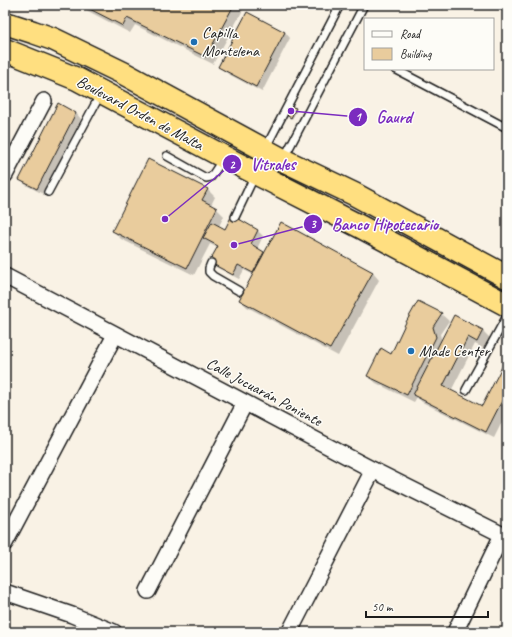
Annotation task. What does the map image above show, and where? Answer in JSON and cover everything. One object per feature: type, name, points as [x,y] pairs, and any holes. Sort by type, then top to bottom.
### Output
[{"type":"highway","name":"Boulevard Orden de Malta","points":[[5,23],[34,32],[86,54],[274,155],[354,194],[507,278]]},
{"type":"highway","name":"Boulevard Orden de Malta","points":[[5,50],[69,76],[101,92],[361,227],[507,305]]},
{"type":"street","points":[[5,175],[44,101]]},
{"type":"street","name":"Calle Jucuarán Poniente","points":[[5,276],[373,470],[505,536]]},
{"type":"street","points":[[5,543],[115,335]]},
{"type":"street","points":[[148,591],[245,403]]},
{"type":"street","points":[[290,631],[373,470]]},
{"type":"street","points":[[455,632],[505,536]]},
{"type":"street","points":[[5,592],[72,615],[114,632]]},
{"type":"lane","points":[[274,155],[340,5]]},
{"type":"lane","points":[[274,155],[364,5]]},
{"type":"lane","points":[[397,70],[507,128]]},
{"type":"lane","points":[[48,192],[101,92]]},
{"type":"lane","points":[[167,156],[209,179],[224,157]]},
{"type":"lane","points":[[235,217],[256,173]]},
{"type":"lane","points":[[211,263],[209,272],[239,292]]},
{"type":"lane","points":[[466,390],[507,316]]},
{"type":"building","name":"Capilla Montelena","points":[[82,5],[234,5],[206,57],[127,18],[123,26]]},
{"type":"building","points":[[247,12],[285,32],[256,87],[218,67]]},
{"type":"building","points":[[58,103],[76,113],[37,189],[19,180]]},
{"type":"building","points":[[290,106],[296,108],[291,118],[286,115]]},
{"type":"building","points":[[148,159],[208,189],[202,200],[217,208],[187,268],[112,231]]},
{"type":"building","points":[[232,215],[258,230],[251,244],[264,252],[253,273],[238,265],[233,275],[209,262],[218,246],[203,238],[212,222],[225,229]]},
{"type":"building","points":[[281,222],[373,272],[330,349],[239,300]]},
{"type":"building","name":"Made Center","points":[[418,301],[442,313],[433,327],[436,337],[407,395],[367,376],[381,348],[391,354]]},
{"type":"building","points":[[454,315],[483,330],[477,342],[468,337],[443,386],[482,406],[507,357],[507,391],[486,432],[413,395]]},
{"type":"place","name":"Capilla Montelena","points":[[194,42]]},
{"type":"place","name":"Gaurd","points":[[291,111]]},
{"type":"place","name":"Vitrales","points":[[165,219]]},
{"type":"place","name":"Banco Hipotecario","points":[[234,245]]},
{"type":"place","name":"Made Center","points":[[411,351]]}]
